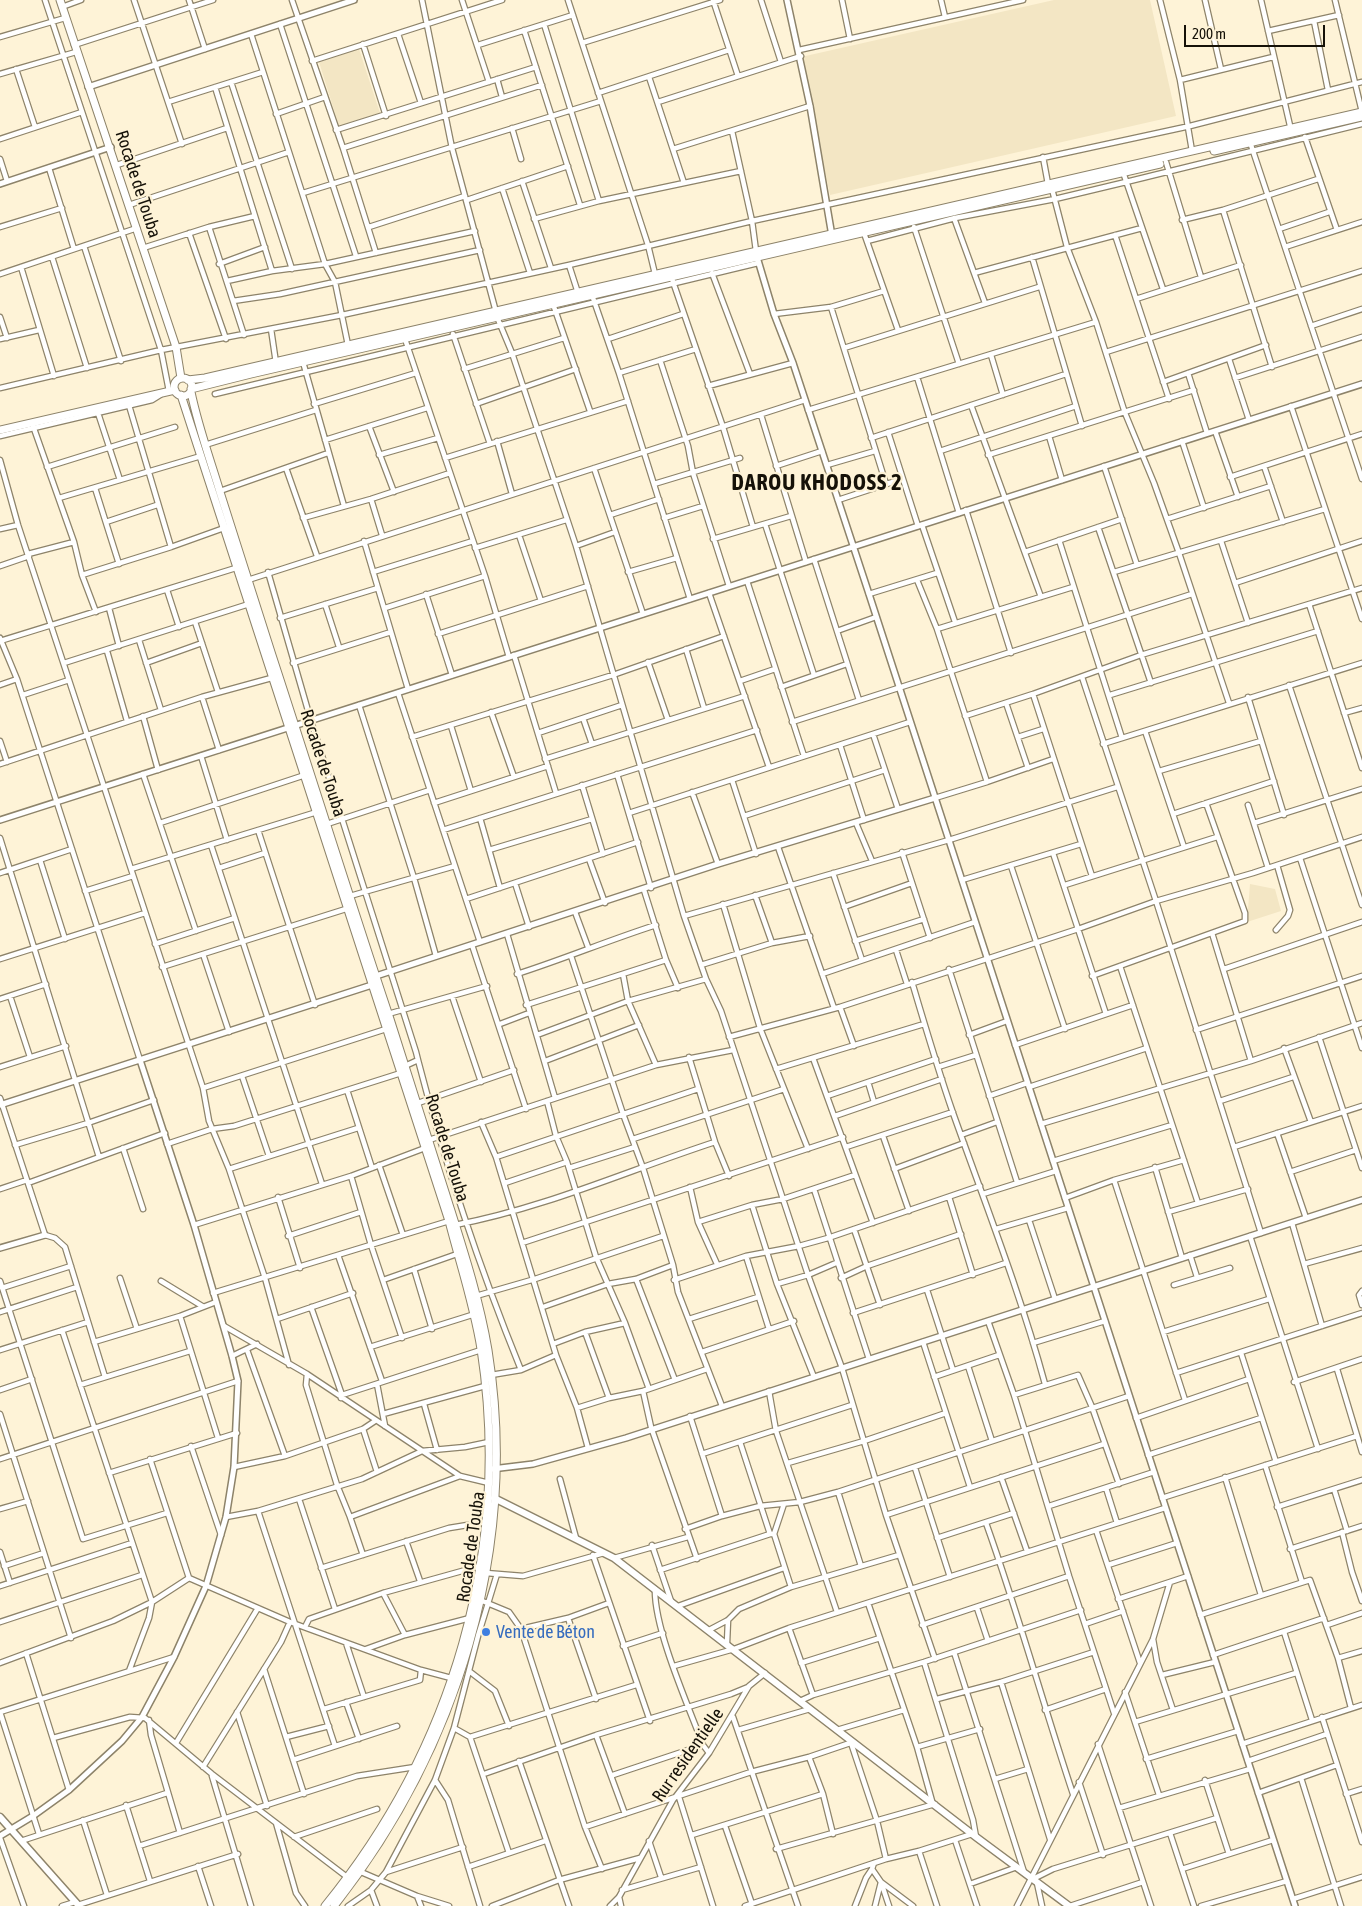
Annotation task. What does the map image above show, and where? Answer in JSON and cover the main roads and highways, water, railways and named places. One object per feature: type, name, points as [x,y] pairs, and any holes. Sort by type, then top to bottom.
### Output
[{"type":"main road","name":"Rocade de Touba","points":[[61,3],[88,87],[117,165],[185,379],[191,391],[205,445],[220,490],[249,604],[276,677]]},
{"type":"main road","points":[[172,392],[176,382],[185,379],[205,378],[498,317],[671,276],[712,271],[832,236],[1166,162],[1362,112]]},
{"type":"main road","points":[[832,236],[913,225],[1050,187],[1192,151],[1362,117]]},
{"type":"main road","points":[[0,430],[33,425],[172,392],[185,396],[191,391],[303,362],[405,339],[452,331],[578,293],[655,274],[757,257]]},
{"type":"main road","name":"Rocade de Touba","points":[[172,392],[201,456],[224,528],[240,567],[248,580],[292,727],[327,824],[376,981],[386,1029],[476,1296],[490,1375],[492,1469],[486,1572],[465,1662],[434,1745],[405,1801],[361,1872],[334,1906]]},
{"type":"main road","name":"Rocade de Touba","points":[[292,727],[305,775],[348,908],[388,1014],[418,1103],[452,1223],[457,1254],[475,1314],[481,1350],[492,1469],[489,1483],[491,1496],[470,1617],[442,1709],[417,1766],[394,1809],[348,1878],[325,1906]]},
{"type":"main road","points":[[491,1496],[614,1558],[727,1643],[852,1743],[1069,1906]]},
{"type":"main road","points":[[0,1817],[77,1904]]},
{"type":"place","name":"Vente de Béton","points":[[486,1632]]},
{"type":"district","name":"DAROU KHODOSS 2","points":[[817,483]]}]
